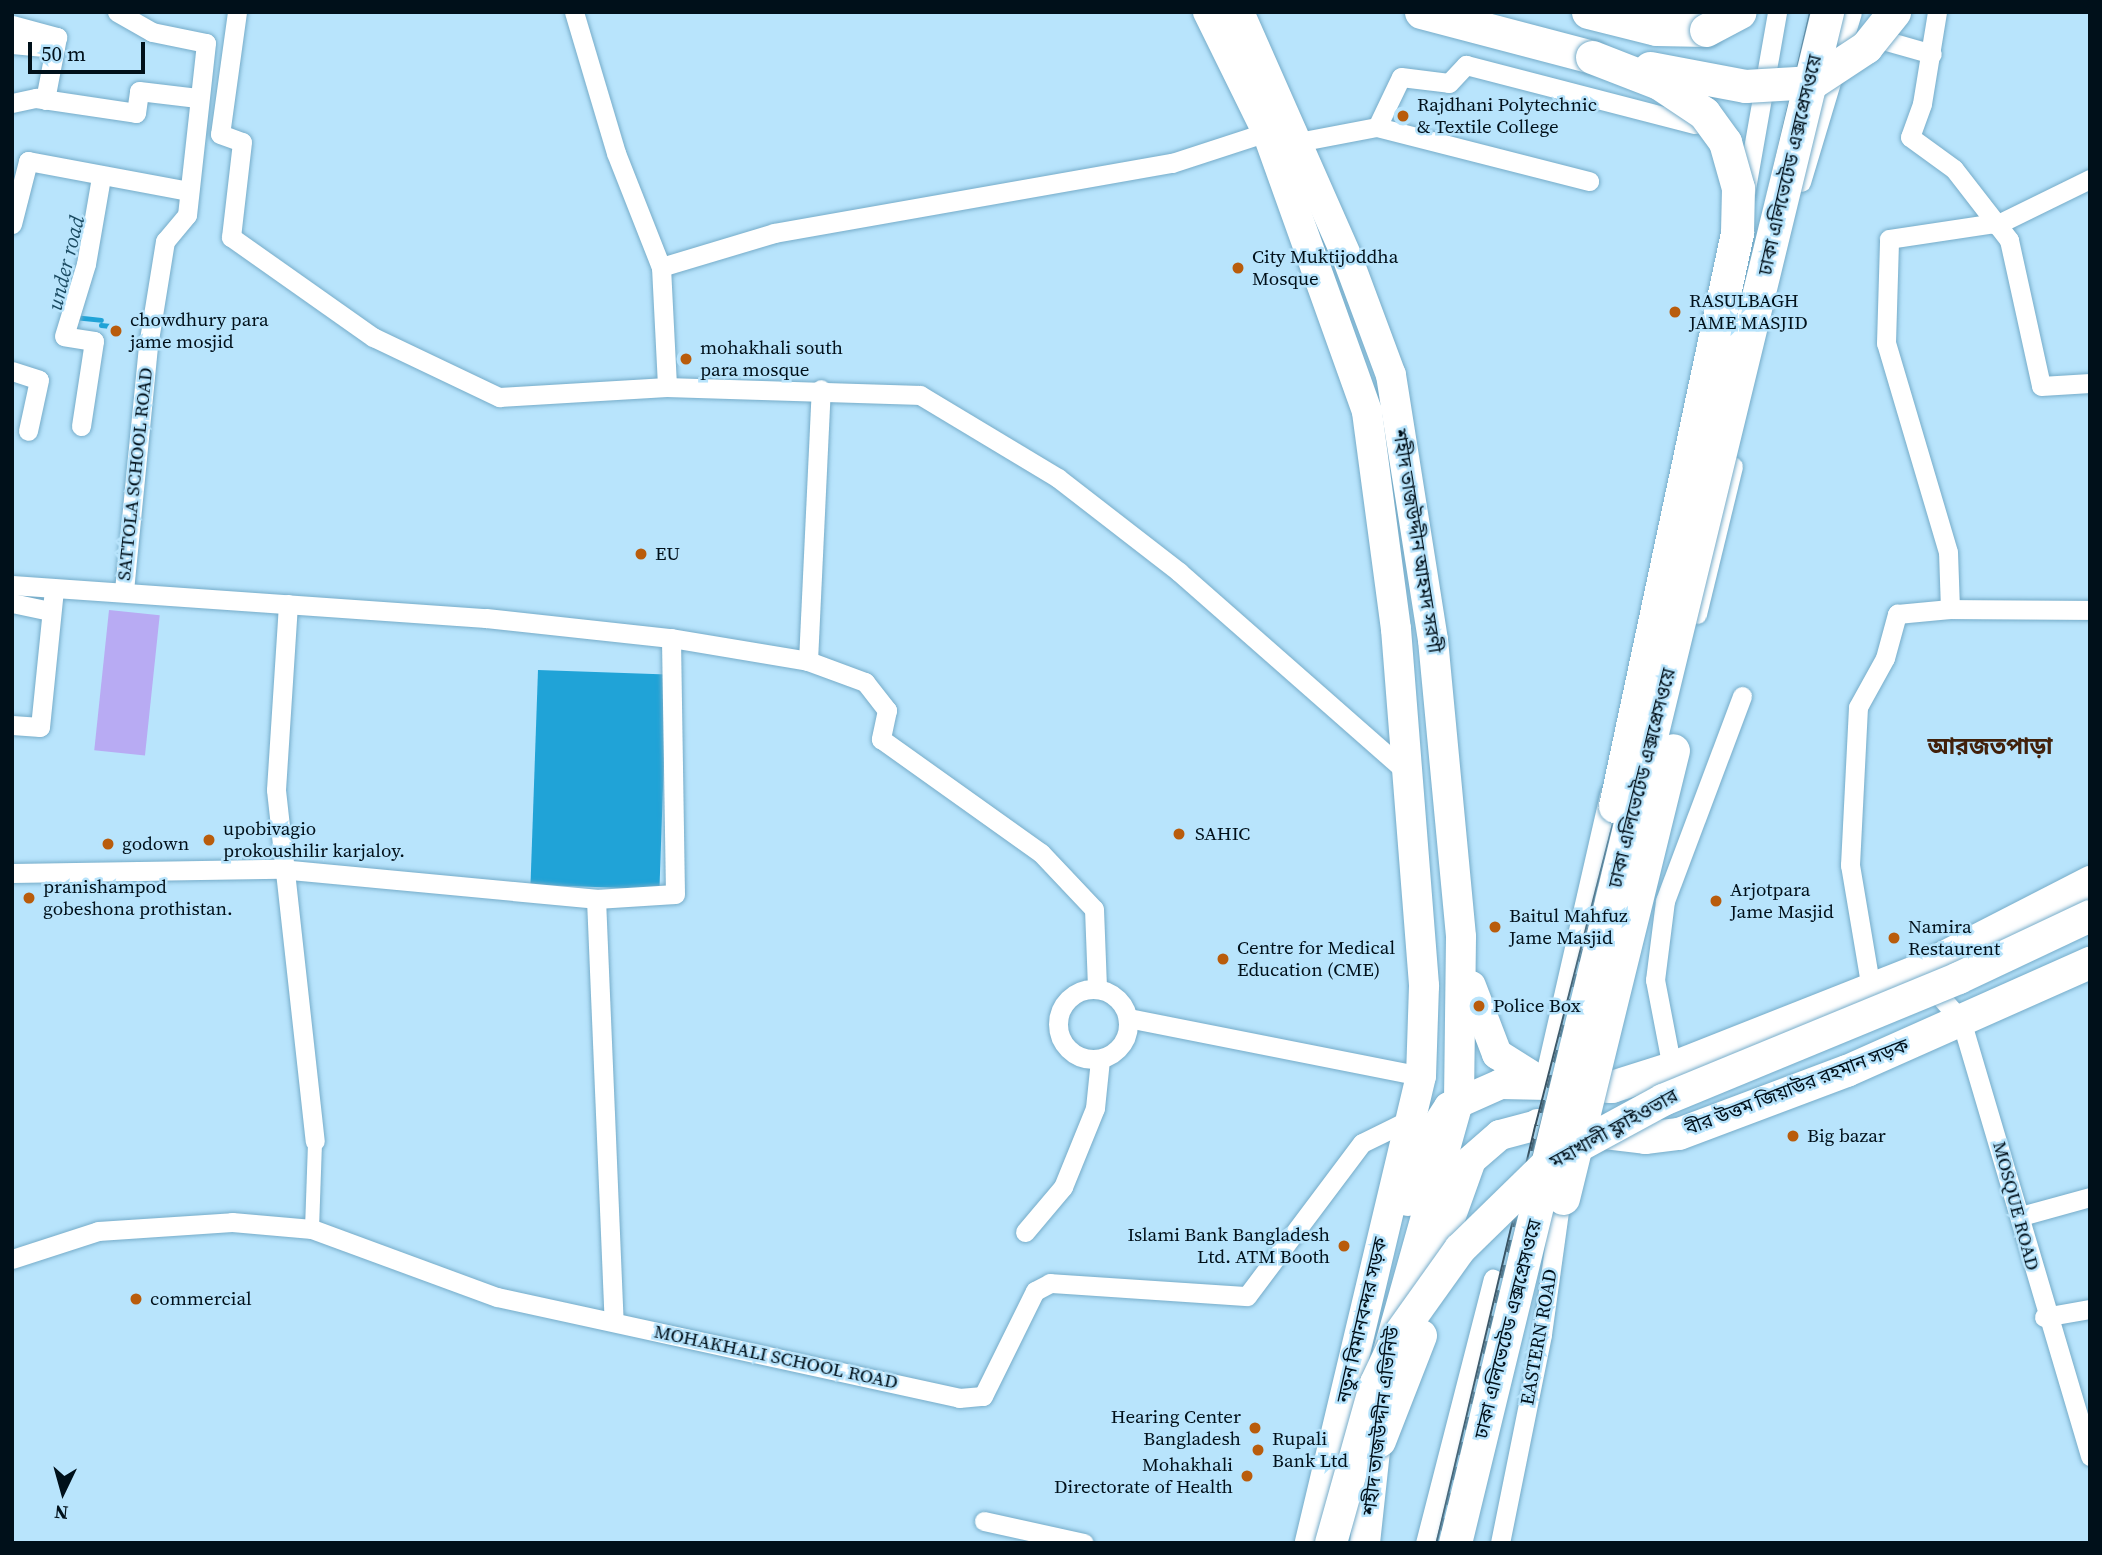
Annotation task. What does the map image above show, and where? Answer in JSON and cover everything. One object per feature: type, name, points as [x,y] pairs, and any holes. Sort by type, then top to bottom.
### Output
[{"type":"highway","points":[[1421,12],[1592,57],[1745,86],[1793,85],[1852,59],[1885,25]]},
{"type":"highway","points":[[1588,12],[1656,29],[1706,30],[1741,12]]},
{"type":"highway","name":"ঢাকা এলিভেটেড এক্সপ্রেসওয়ে","points":[[1455,1543],[1827,12]]},
{"type":"highway","name":"ঢাকা এলিভেটেড এক্সপ্রেসওয়ে","points":[[1478,1543],[1850,12]]},
{"type":"highway","points":[[1592,57],[1677,93],[1715,125],[1735,169],[1739,211],[1619,778],[1604,929]]},
{"type":"highway","points":[[1554,1086],[1612,1087],[1672,1068],[1917,971],[2090,882]]},
{"type":"highway","name":"মহাখালী ফ্লাইওভার","points":[[1331,1543],[1376,1383],[1398,1336],[1460,1249],[1549,1162],[1663,1100],[1959,978],[2090,916]]},
{"type":"highway","name":"মহাখালী ফ্লাইওভার","points":[[1361,1540],[1389,1411],[1418,1340],[1481,1253],[1543,1195],[1653,1124],[1965,998],[2090,934]]},
{"type":"highway","name":"বীর উত্তম জিয়াউর রহমান সড়ক","points":[[1538,1125],[1646,1138],[1679,1133],[1961,1020],[2090,963]]},
{"type":"main road","name":"শহীদ তাজউদ্দীন আহমদ সরণী","points":[[1208,12],[1267,132],[1367,412],[1408,773],[1425,1013],[1415,1098]]},
{"type":"main road","name":"শহীদ তাজউদ্দীন আহমদ সরণী","points":[[1239,12],[1298,142],[1391,375],[1433,640],[1461,937],[1460,1099]]},
{"type":"main road","points":[[1461,937],[1486,1040],[1497,1054],[1554,1086]]},
{"type":"main road","points":[[1345,1394],[1364,1350],[1427,1141],[1442,1113],[1460,1099],[1501,1084],[1554,1086]]},
{"type":"main road","name":"নতুন বিমানবন্দর সড়ক","points":[[1310,1543],[1415,1098]]},
{"type":"main road","name":"শহীদ তাজউদ্দীন এভিনিউ","points":[[1361,1540],[1395,1318],[1460,1099]]},
{"type":"main road","name":"বীর উত্তম জিয়াউর রহমান সড়ক","points":[[1361,1540],[1414,1321],[1464,1172],[1500,1135],[1538,1125]]},
{"type":"street","name":"SATTOLA SCHOOL ROAD","points":[[117,12],[152,32],[206,43],[187,215],[165,241],[124,592]]},
{"type":"street","points":[[237,12],[220,134],[242,142],[234,239],[373,337],[491,395],[573,397],[667,387],[821,389],[920,395],[1058,478],[1179,572],[1408,773]]},
{"type":"street","points":[[574,12],[616,153],[661,267],[667,387]]},
{"type":"street","points":[[1554,1086],[1752,163],[1776,18],[1729,12]]},
{"type":"street","points":[[1554,1086],[1722,520],[1759,334],[1850,12]]},
{"type":"street","points":[[1937,12],[1932,54],[1910,137],[1954,169],[2009,240],[2041,386],[2090,383]]},
{"type":"street","points":[[12,25],[57,37],[45,100]]},
{"type":"street","points":[[1885,25],[1932,54]]},
{"type":"street","points":[[12,44],[55,48]]},
{"type":"street","points":[[1377,127],[1401,77],[1449,83],[1466,65],[1693,124]]},
{"type":"street","points":[[12,103],[45,100],[136,113],[139,91],[198,97]]},
{"type":"street","points":[[1298,142],[1377,127],[1589,181]]},
{"type":"street","points":[[661,267],[774,233],[1172,163],[1267,132]]},
{"type":"street","points":[[12,224],[29,161],[101,177],[189,191]]},
{"type":"street","points":[[81,426],[94,341],[64,336],[86,264],[101,177]]},
{"type":"street","points":[[1950,609],[1948,552],[1886,343],[1889,239],[1995,224],[2090,179]]},
{"type":"street","points":[[12,371],[39,380],[28,431]]},
{"type":"street","points":[[808,661],[821,389]]},
{"type":"street","points":[[12,585],[54,590],[124,592],[288,604],[671,638],[808,661],[865,682],[887,710],[881,739],[1041,853],[1094,909],[1097,988]]},
{"type":"street","points":[[12,725],[40,727],[54,590]]},
{"type":"street","points":[[12,603],[51,611]]},
{"type":"street","points":[[288,604],[276,790],[280,869],[315,1141],[312,1229]]},
{"type":"street","points":[[1871,989],[1850,866],[1858,707],[1885,658],[1897,614],[1950,609],[2090,610]]},
{"type":"street","points":[[12,873],[280,869],[596,899],[675,894],[671,638]]},
{"type":"street","points":[[1672,1068],[1656,979],[1664,901],[1742,696]]},
{"type":"street","points":[[596,899],[614,1321]]},
{"type":"street","name":"MOSQUE ROAD","points":[[1917,971],[1961,1020],[2021,1216],[2044,1317],[2085,1430],[2090,1456]]},
{"type":"street","points":[[1097,988],[1118,998],[1128,1018],[1119,1049],[1100,1060],[1076,1057],[1059,1040],[1057,1016],[1069,996],[1097,988]]},
{"type":"street","points":[[1128,1018],[1415,1098]]},
{"type":"street","points":[[1025,1232],[1063,1187],[1095,1108],[1100,1060]]},
{"type":"street","name":"MOHAKHALI SCHOOL ROAD","points":[[12,1259],[98,1231],[232,1222],[312,1229],[497,1297],[960,1398],[983,1396],[1035,1291],[1050,1283],[1247,1296],[1362,1143],[1415,1098]]},
{"type":"street","name":"EASTERN ROAD","points":[[1500,1543],[1542,1334],[1570,1130]]},
{"type":"street","points":[[2021,1216],[2090,1197]]},
{"type":"street","points":[[1425,1543],[1493,1279]]},
{"type":"street","points":[[2044,1317],[2090,1309]]},
{"type":"street","points":[[984,1521],[1084,1543]]},
{"type":"shaded area","points":[[109,610],[160,615],[145,756],[94,750]]},
{"type":"water","points":[[538,670],[667,675],[659,889],[530,885]]},
{"type":"waterway","name":"under road","points":[[74,317],[101,320]]},
{"type":"waterway","points":[[101,325],[120,327]]},
{"type":"tram line","points":[[1455,1543],[1551,1127],[1719,483],[1826,12]]},
{"type":"railway","points":[[1439,1543],[1538,1125],[1704,479],[1813,12]]},
{"type":"place","name":"Rajdhani Polytechnic & Textile College","points":[[1403,116]]},
{"type":"place","name":"City Muktijoddha Mosque","points":[[1238,268]]},
{"type":"place","name":"RASULBAGH JAME MASJID","points":[[1675,312]]},
{"type":"place","name":"chowdhury para jame mosjid","points":[[116,331]]},
{"type":"place","name":"mohakhali south para mosque","points":[[686,359]]},
{"type":"place","name":"EU","points":[[641,554]]},
{"type":"place","name":"SAHIC","points":[[1179,834]]},
{"type":"place","name":"upobivagio prokoushilir karjaloy.","points":[[209,840]]},
{"type":"place","name":"godown","points":[[108,844]]},
{"type":"place","name":"pranishampod gobeshona prothistan.","points":[[29,898]]},
{"type":"place","name":"Arjotpara Jame Masjid","points":[[1716,901]]},
{"type":"place","name":"Baitul Mahfuz Jame Masjid","points":[[1495,927]]},
{"type":"place","name":"Namira Restaurent","points":[[1894,938]]},
{"type":"place","name":"Centre for Medical Education (CME)","points":[[1223,959]]},
{"type":"place","name":"Police Box","points":[[1479,1006]]},
{"type":"place","name":"Big bazar","points":[[1793,1136]]},
{"type":"place","name":"Islami Bank Bangladesh Ltd. ATM Booth","points":[[1344,1246]]},
{"type":"place","name":"commercial","points":[[136,1299]]},
{"type":"place","name":"Hearing Center Bangladesh","points":[[1255,1428]]},
{"type":"place","name":"Rupali Bank Ltd","points":[[1258,1450]]},
{"type":"place","name":"Mohakhali Directorate of Health","points":[[1247,1476]]},
{"type":"district","name":"আরজতপাড়া","points":[[1990,746]]}]
